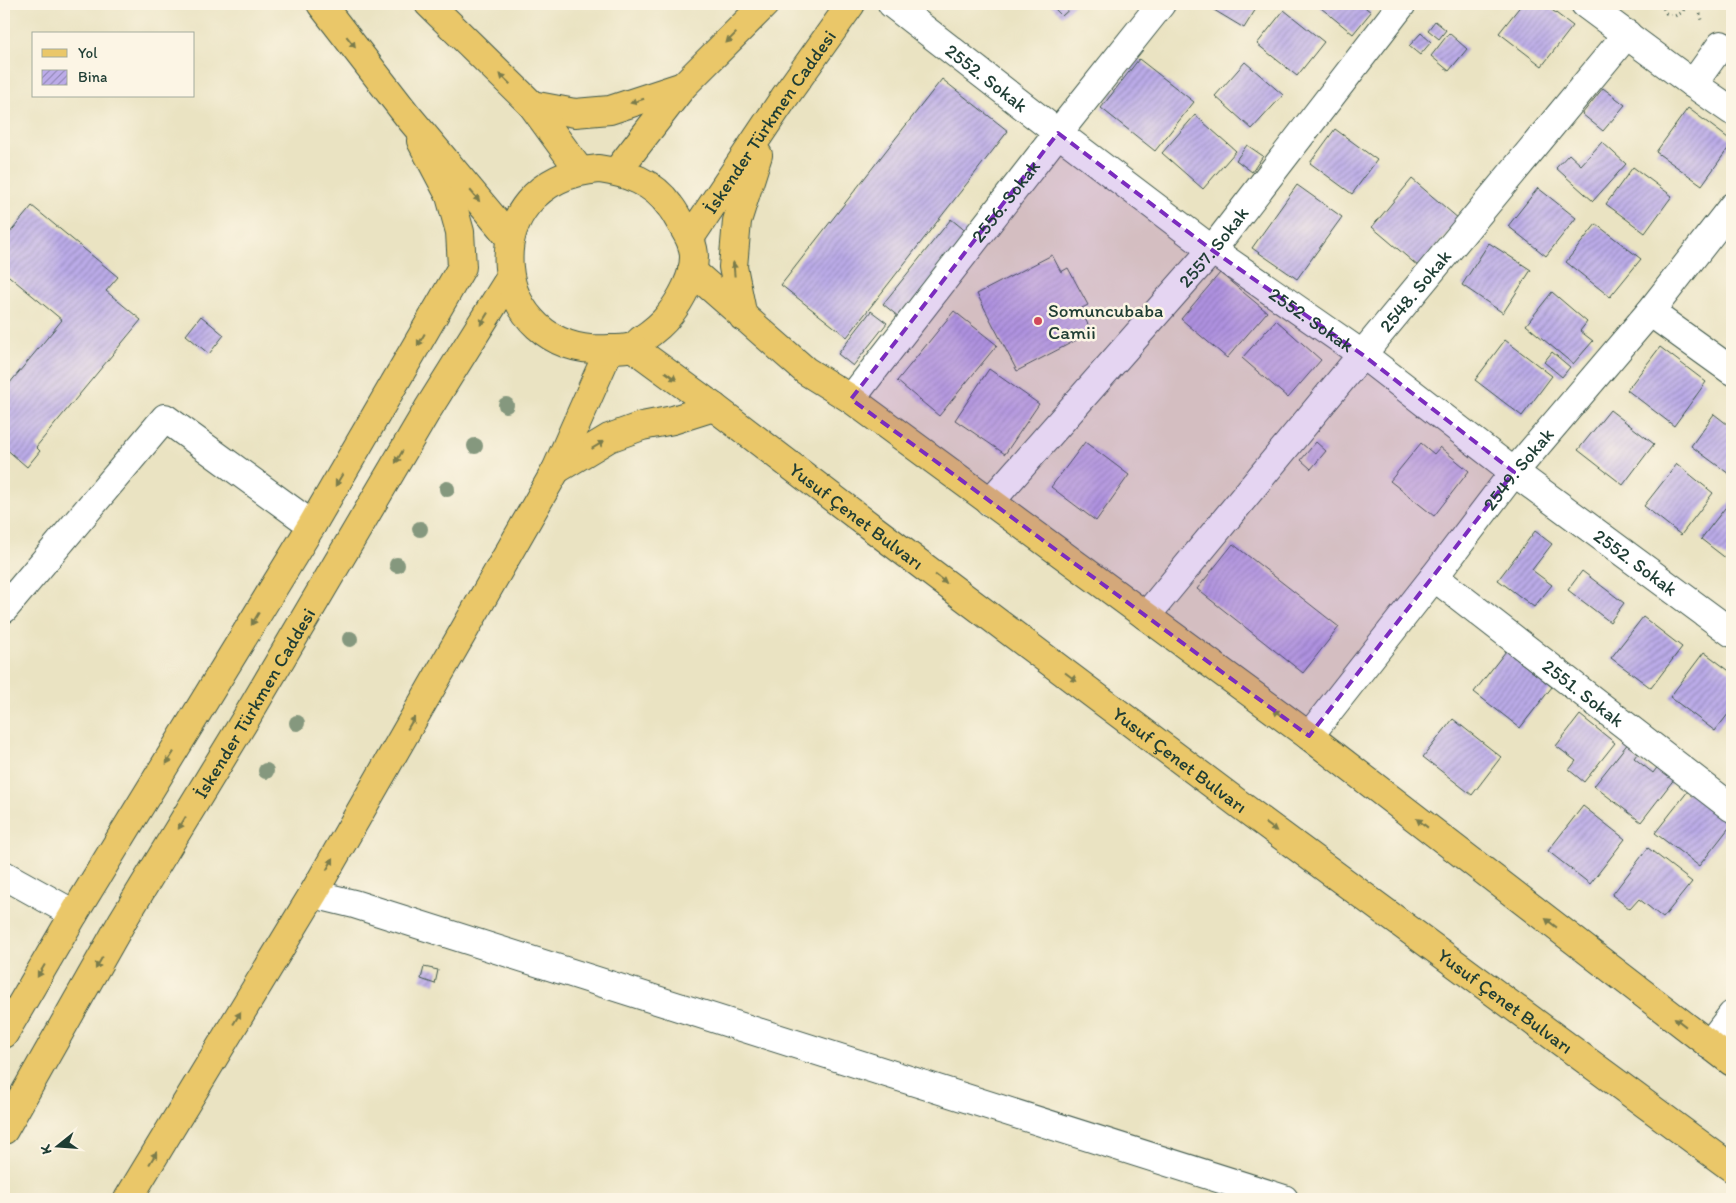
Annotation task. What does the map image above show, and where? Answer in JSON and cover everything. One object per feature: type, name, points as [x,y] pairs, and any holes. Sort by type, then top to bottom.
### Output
[{"type":"main road","points":[[322,4],[407,116],[510,238]]},
{"type":"main road","points":[[429,4],[532,105],[580,171]]},
{"type":"main road","points":[[617,172],[683,86],[765,4]]},
{"type":"main road","name":"İskender Türkmen Caddesi","points":[[690,238],[851,4]]},
{"type":"main road","points":[[532,105],[575,113],[610,110],[683,86]]},
{"type":"main road","points":[[4,1034],[74,914],[312,526],[462,267],[460,232],[450,196],[407,116]]},
{"type":"main road","points":[[743,317],[733,267],[737,221],[769,121]]},
{"type":"main road","points":[[599,169],[617,172],[638,178],[655,190],[670,205],[690,238],[694,255],[692,271],[682,294],[669,316],[650,334],[620,348],[587,349],[565,344],[546,333],[529,318],[517,299],[510,278],[508,260],[510,238],[518,219],[529,202],[543,188],[561,177],[580,171],[599,169]]},
{"type":"main road","points":[[692,271],[806,371],[851,399],[1309,736],[1732,1062]]},
{"type":"main road","name":"İskender Türkmen Caddesi","points":[[4,1130],[123,920],[245,720],[428,408],[510,278]]},
{"type":"main road","points":[[128,1199],[313,894],[556,470],[620,348]]},
{"type":"main road","name":"Yusuf Çenet Bulvarı","points":[[620,348],[714,406],[882,536],[1228,795],[1732,1168]]},
{"type":"main road","points":[[556,470],[609,438],[642,426],[673,420],[714,406]]},
{"type":"street","name":"2552. Sokak","points":[[892,4],[1212,250],[1363,355],[1514,472],[1732,633]]},
{"type":"street","name":"2556. Sokak","points":[[851,399],[1161,4]]},
{"type":"street","name":"2557. Sokak","points":[[990,502],[1212,250],[1402,4]]},
{"type":"street","points":[[1586,4],[1732,111]]},
{"type":"street","name":"2548. Sokak","points":[[1146,616],[1627,34]]},
{"type":"street","points":[[1693,84],[1712,35]]},
{"type":"street","name":"2549. Sokak","points":[[1309,736],[1514,472],[1650,312],[1732,207]]},
{"type":"street","points":[[1650,312],[1732,371]]},
{"type":"street","points":[[4,608],[165,418],[312,526]]},
{"type":"street","name":"2551. Sokak","points":[[1434,577],[1732,808]]},
{"type":"street","points":[[4,875],[74,914]]},
{"type":"street","points":[[313,894],[354,904],[1284,1199]]},
{"type":"street","points":[[1709,1044],[1732,1015]]},
{"type":"path","points":[[1661,4],[1666,13],[1675,16],[1683,12],[1686,4]]},
{"type":"path","points":[[1700,4],[1699,10],[1712,35]]},
{"type":"highlighted area","points":[[1058,133],[1212,250],[1363,355],[1514,472],[1309,736],[851,399]]},
{"type":"building","points":[[1050,4],[1075,4],[1062,16]]},
{"type":"building","points":[[1204,4],[1259,4],[1244,28]]},
{"type":"building","points":[[1316,4],[1361,4],[1371,12],[1353,34]]},
{"type":"building","points":[[1522,4],[1544,4],[1573,26],[1542,66],[1499,33]]},
{"type":"building","points":[[1284,10],[1324,42],[1297,76],[1257,44]]},
{"type":"building","points":[[1435,21],[1446,30],[1439,39],[1428,30]]},
{"type":"building","points":[[1421,33],[1431,42],[1420,55],[1409,46]]},
{"type":"building","points":[[1449,33],[1467,49],[1449,71],[1431,56]]},
{"type":"building","points":[[1139,59],[1194,102],[1155,151],[1101,108]]},
{"type":"building","points":[[1245,62],[1283,95],[1252,129],[1215,96]]},
{"type":"building","points":[[942,79],[1008,131],[847,337],[781,285]]},
{"type":"building","points":[[1603,88],[1625,105],[1603,131],[1582,114]]},
{"type":"building","points":[[1688,108],[1732,141],[1702,185],[1656,152]]},
{"type":"building","points":[[1195,115],[1236,151],[1203,189],[1162,153]]},
{"type":"building","points":[[1335,129],[1377,160],[1352,194],[1310,163]]},
{"type":"building","points":[[1602,142],[1626,164],[1593,201],[1556,168],[1569,154],[1581,165]]},
{"type":"building","points":[[1247,145],[1263,156],[1252,172],[1236,160]]},
{"type":"building","points":[[1633,167],[1672,196],[1645,233],[1606,204]]},
{"type":"building","points":[[1412,179],[1459,219],[1419,267],[1372,227]]},
{"type":"building","points":[[1297,185],[1342,217],[1297,279],[1252,248]]},
{"type":"building","points":[[1538,188],[1576,218],[1546,256],[1508,226]]},
{"type":"building","points":[[32,206],[118,277],[106,291],[141,320],[36,447],[40,451],[27,467],[4,447],[4,390],[62,320],[4,272],[4,240]]},
{"type":"building","points":[[951,219],[973,237],[905,322],[883,304]]},
{"type":"building","points":[[1596,224],[1641,259],[1610,297],[1566,262]]},
{"type":"building","points":[[1489,243],[1531,270],[1503,313],[1462,285]]},
{"type":"building","name":"Somuncubaba Camii","points":[[1052,255],[1061,272],[1068,268],[1088,305],[1080,309],[1092,332],[1017,371],[977,294]]},
{"type":"building","points":[[1220,273],[1267,312],[1227,358],[1181,319]]},
{"type":"building","points":[[1552,292],[1587,322],[1580,331],[1593,341],[1573,364],[1526,325]]},
{"type":"building","points":[[871,311],[887,323],[853,366],[838,354]]},
{"type":"building","points":[[954,311],[997,345],[939,416],[897,381]]},
{"type":"building","points":[[201,316],[224,335],[209,354],[186,335]]},
{"type":"building","points":[[1276,320],[1321,360],[1288,398],[1242,358]]},
{"type":"building","points":[[1505,340],[1552,376],[1522,416],[1475,380]]},
{"type":"building","points":[[1660,347],[1706,382],[1674,426],[1627,390]]},
{"type":"building","points":[[1552,352],[1570,367],[1562,377],[1544,362]]},
{"type":"building","points":[[989,369],[1039,404],[1005,454],[955,420]]},
{"type":"building","points":[[1610,410],[1654,444],[1623,485],[1578,450]]},
{"type":"building","points":[[1714,414],[1732,428],[1732,470],[1729,474],[1691,446]]},
{"type":"building","points":[[1085,442],[1129,475],[1096,521],[1051,487]]},
{"type":"building","points":[[1316,442],[1326,451],[1311,469],[1301,460]]},
{"type":"building","points":[[1421,443],[1434,454],[1440,447],[1469,471],[1434,516],[1390,481]]},
{"type":"building","points":[[1677,464],[1713,493],[1681,535],[1644,506]]},
{"type":"building","points":[[1732,499],[1732,563],[1701,539]]},
{"type":"building","points":[[1535,531],[1552,544],[1532,570],[1552,585],[1534,607],[1498,580]]},
{"type":"building","points":[[1233,544],[1339,627],[1303,673],[1197,589]]},
{"type":"building","points":[[1582,571],[1624,603],[1610,622],[1568,590]]},
{"type":"building","points":[[1643,617],[1682,647],[1651,688],[1611,658]]},
{"type":"building","points":[[1506,651],[1552,687],[1520,728],[1474,692]]},
{"type":"building","points":[[1704,652],[1732,673],[1732,709],[1715,731],[1670,697]]},
{"type":"building","points":[[1580,715],[1615,743],[1584,782],[1569,770],[1576,761],[1556,746]]},
{"type":"building","points":[[1453,719],[1501,757],[1472,795],[1423,757]]},
{"type":"building","points":[[1629,742],[1640,750],[1634,758],[1653,773],[1659,765],[1675,778],[1641,822],[1594,786]]},
{"type":"building","points":[[1692,786],[1732,818],[1732,824],[1699,866],[1655,833]]},
{"type":"building","points":[[1583,806],[1625,839],[1590,884],[1548,851]]},
{"type":"building","points":[[1648,848],[1692,882],[1663,918],[1639,899],[1630,909],[1612,895]]},
{"type":"building","points":[[424,967],[438,970],[435,984],[421,979]]},
{"type":"place","name":"Somuncubaba Camii","points":[[1038,321]]}]
